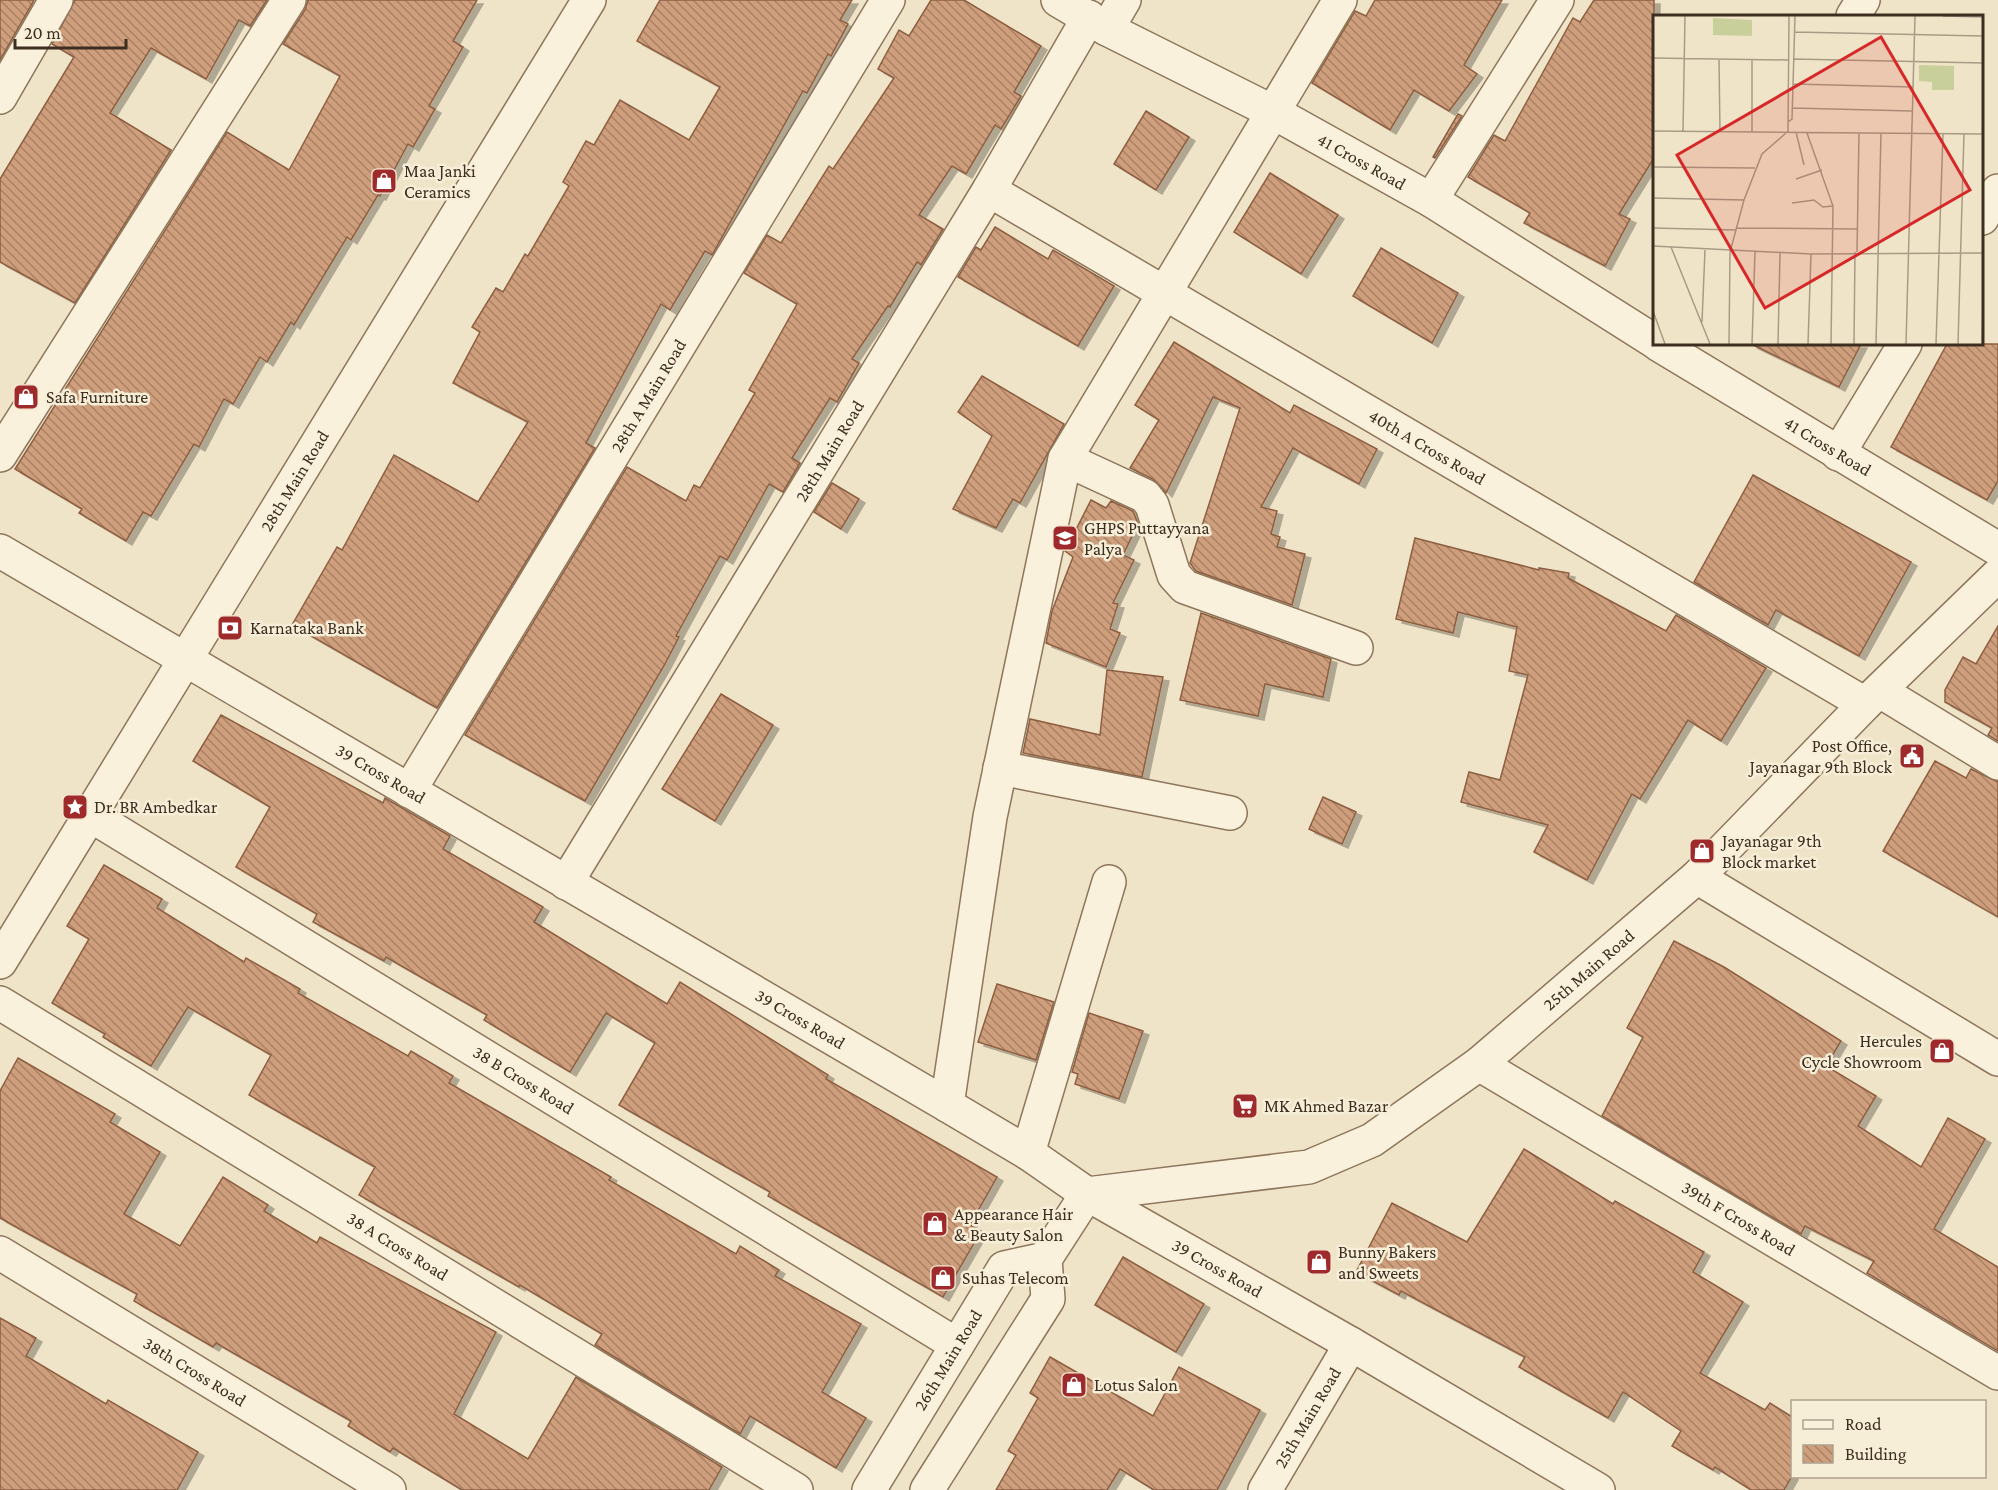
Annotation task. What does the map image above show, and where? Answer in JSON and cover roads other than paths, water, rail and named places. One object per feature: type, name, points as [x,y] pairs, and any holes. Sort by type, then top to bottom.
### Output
[{"type":"street","points":[[0,97],[56,0]]},
{"type":"street","points":[[0,455],[289,0]]},
{"type":"street","name":"28th Main Road","points":[[0,962],[589,0]]},
{"type":"street","name":"28th A Main Road","points":[[409,791],[888,0]]},
{"type":"street","name":"41 Cross Road","points":[[1058,0],[1098,23],[1273,112],[1431,200],[1653,340]]},
{"type":"street","name":"28th Main Road","points":[[566,883],[989,190],[1098,23],[1124,0]]},
{"type":"street","points":[[947,1105],[990,817],[1065,459],[1340,0]]},
{"type":"street","points":[[1431,200],[1557,0]]},
{"type":"street","points":[[1854,15],[1863,0]]},
{"type":"street","name":"40th A Cross Road","points":[[989,190],[1872,698],[1998,763]]},
{"type":"street","points":[[1983,216],[1998,191]]},
{"type":"street","name":"41 Cross Road","points":[[1661,345],[1998,549]]},
{"type":"street","points":[[1838,454],[1904,345]]},
{"type":"street","points":[[1065,459],[1145,496],[1152,505],[1174,575],[1185,587],[1356,648]]},
{"type":"street","name":"39 Cross Road","points":[[0,551],[947,1105],[1028,1153],[1087,1194],[1351,1344],[1587,1487]]},
{"type":"street","name":"25th Main Road","points":[[1087,1194],[1309,1167],[1372,1140],[1479,1064],[1697,877],[1872,698],[1998,575]]},
{"type":"street","points":[[1000,768],[1230,813]]},
{"type":"street","name":"38 B Cross Road","points":[[90,815],[957,1346]]},
{"type":"street","points":[[1697,877],[1998,1059]]},
{"type":"street","points":[[1028,1153],[1109,882]]},
{"type":"street","name":"38 A Cross Road","points":[[0,1003],[796,1490]]},
{"type":"street","name":"39th F Cross Road","points":[[1479,1064],[1998,1373]]},
{"type":"street","points":[[927,1490],[1048,1299],[1045,1259],[1087,1194]]},
{"type":"street","name":"38th Cross Road","points":[[0,1253],[389,1490]]},
{"type":"street","name":"26th Main Road","points":[[869,1490],[1004,1268],[1045,1259]]},
{"type":"street","name":"25th Main Road","points":[[1265,1490],[1351,1344]]},
{"type":"place","name":"Maa Janki Ceramics","points":[[384,181]]},
{"type":"place","name":"Safa Furniture","points":[[26,397]]},
{"type":"place","name":"GHPS Puttayyana Palya","points":[[1065,538]]},
{"type":"place","name":"Karnataka Bank","points":[[230,628]]},
{"type":"place","name":"Post Office, Jayanagar 9th Block","points":[[1912,756]]},
{"type":"place","name":"Dr. BR Ambedkar","points":[[75,807]]},
{"type":"place","name":"Jayanagar 9th Block market","points":[[1702,851]]},
{"type":"place","name":"Hercules Cycle Showroom","points":[[1942,1051]]},
{"type":"place","name":"MK Ahmed Bazar","points":[[1245,1106]]},
{"type":"place","name":"Appearance Hair & Beauty Salon","points":[[935,1224]]},
{"type":"place","name":"Bunny Bakers and Sweets","points":[[1319,1262]]},
{"type":"place","name":"Suhas Telecom","points":[[943,1278]]},
{"type":"place","name":"Lotus Salon","points":[[1074,1385]]}]
